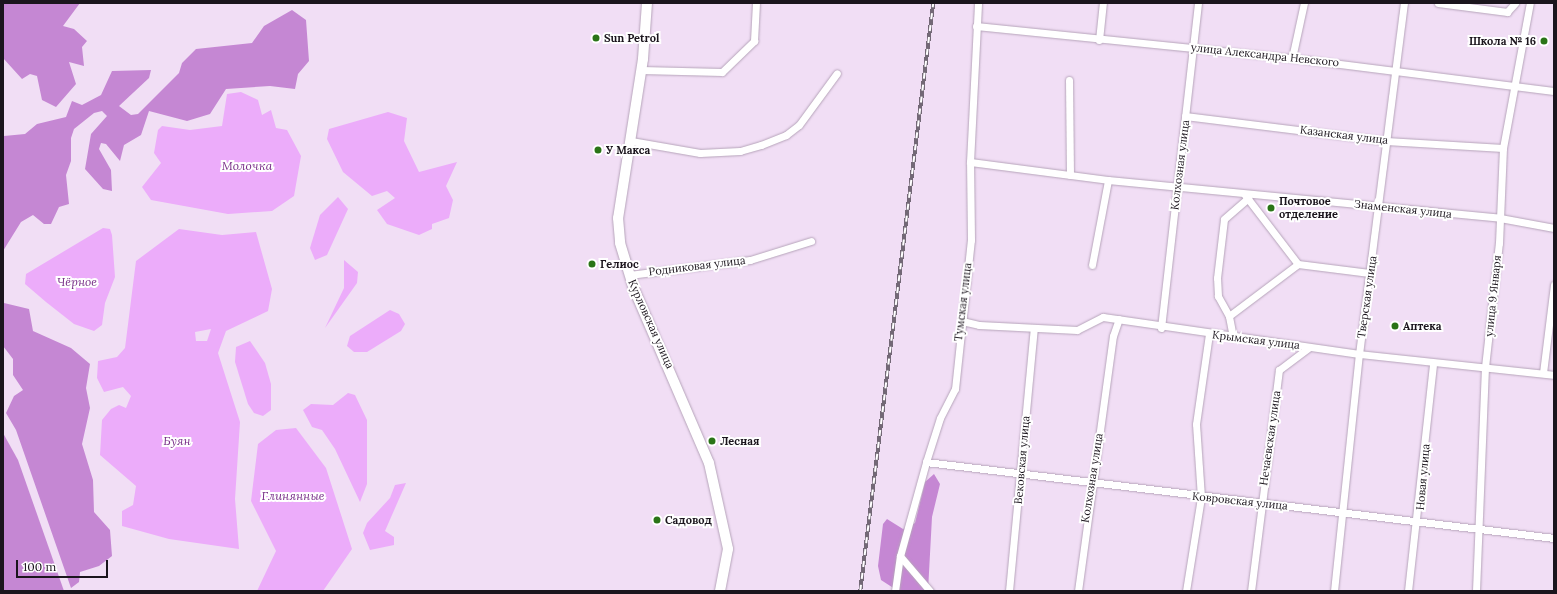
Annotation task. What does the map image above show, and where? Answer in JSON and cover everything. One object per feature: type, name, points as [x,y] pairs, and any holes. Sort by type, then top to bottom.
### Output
[{"type":"main road","name":"Курловская улица","points":[[647,3],[642,70],[618,218],[620,243],[629,275],[709,463],[728,549],[720,591]]},
{"type":"street","points":[[642,70],[722,72],[754,41],[756,3]]},
{"type":"street","name":"Тумская улица","points":[[895,591],[900,556],[926,462],[940,418],[955,389],[971,240],[970,162],[978,3]]},
{"type":"street","points":[[1099,40],[1103,3]]},
{"type":"street","name":"Колхозная улица","points":[[1161,328],[1185,116],[1191,47],[1198,3]]},
{"type":"street","points":[[1292,58],[1304,3]]},
{"type":"street","name":"Тверская улица","points":[[1334,591],[1358,354],[1379,207],[1404,3]]},
{"type":"street","points":[[1438,3],[1507,12],[1515,3]]},
{"type":"street","name":"улица 9 Января","points":[[1476,591],[1480,530],[1484,367],[1500,218],[1503,148],[1513,87],[1530,3]]},
{"type":"street","name":"улица Александра Невского","points":[[976,26],[1099,40],[1191,47],[1292,58],[1554,91]]},
{"type":"street","points":[[631,141],[700,153],[740,151],[761,145],[786,135],[799,125],[837,73]]},
{"type":"street","points":[[1069,80],[1070,175]]},
{"type":"street","name":"Казанская улица","points":[[1185,116],[1386,141],[1503,148]]},
{"type":"street","name":"Знаменская улица","points":[[970,162],[1108,180],[1500,218],[1554,228]]},
{"type":"street","points":[[1092,265],[1108,180]]},
{"type":"street","points":[[1242,192],[1298,264]]},
{"type":"street","points":[[1233,337],[1229,316],[1218,296],[1217,278],[1224,219],[1248,198]]},
{"type":"street","name":"Родниковая улица","points":[[629,275],[750,260],[811,241]]},
{"type":"street","points":[[1229,316],[1298,264],[1369,273]]},
{"type":"street","points":[[1543,373],[1554,285]]},
{"type":"street","name":"Крымская улица","points":[[962,321],[980,325],[1077,330],[1103,317],[1161,328],[1309,346],[1358,354],[1554,375]]},
{"type":"street","name":"Колхозная улица","points":[[1078,591],[1091,482],[1113,336],[1119,319]]},
{"type":"street","name":"Вековская улица","points":[[1009,591],[1034,328]]},
{"type":"street","points":[[1186,591],[1200,497],[1196,424],[1209,334]]},
{"type":"street","name":"Нечаевская улица","points":[[1251,591],[1261,502],[1279,370],[1309,346]]},
{"type":"street","name":"Новая улица","points":[[1408,591],[1419,521],[1433,363]]},
{"type":"street","name":"Ковровская улица","points":[[926,462],[1021,472],[1200,497],[1261,502],[1554,538]]},
{"type":"street","points":[[900,556],[930,591]]},
{"type":"shaded area","points":[[3,3],[80,3],[63,26],[74,29],[87,41],[82,47],[84,66],[69,62],[76,84],[56,107],[42,100],[37,76],[30,74],[22,79],[3,58]]},
{"type":"shaded area","points":[[292,10],[306,20],[309,61],[298,74],[295,89],[270,86],[226,89],[210,114],[187,121],[149,111],[141,135],[124,145],[120,161],[106,144],[101,143],[99,149],[111,170],[112,191],[103,189],[85,169],[91,134],[107,116],[102,111],[94,113],[74,129],[71,138],[71,161],[66,175],[69,204],[59,207],[51,224],[44,224],[33,215],[21,222],[3,251],[4,136],[25,134],[37,124],[66,117],[72,101],[82,105],[101,95],[112,71],[151,70],[149,78],[119,106],[131,115],[138,114],[179,73],[182,63],[196,49],[252,43],[264,26]]},
{"type":"shaded area","points":[[3,299],[4,303],[29,309],[33,331],[71,348],[90,364],[86,388],[90,408],[82,444],[93,480],[94,512],[110,530],[112,556],[99,566],[80,572],[79,582],[71,588],[16,430],[6,413],[14,396],[23,390],[13,375],[13,359],[3,346]]},
{"type":"shaded area","points":[[3,433],[18,460],[64,591],[3,591]]},
{"type":"shaded area","points":[[934,474],[940,484],[932,517],[928,591],[898,591],[881,580],[878,566],[883,524],[887,519],[903,529],[915,523],[925,482]]},
{"type":"water","name":"Молочка","points":[[241,92],[258,100],[262,115],[271,110],[276,128],[287,130],[301,156],[294,196],[272,211],[228,214],[151,200],[142,187],[161,163],[154,153],[158,130],[162,126],[190,130],[222,126],[227,94]]},
{"type":"water","points":[[388,112],[407,118],[404,141],[419,172],[457,162],[446,186],[453,200],[449,218],[432,224],[432,229],[419,235],[387,224],[377,210],[395,198],[387,191],[372,196],[343,172],[327,139],[329,129]]},
{"type":"water","points":[[338,197],[348,209],[327,255],[315,260],[310,248],[320,215]]},
{"type":"water","name":"Чёрное","points":[[103,228],[110,229],[112,235],[115,277],[105,303],[102,325],[94,331],[74,324],[25,284],[26,274]]},
{"type":"water","name":"Буян","points":[[179,229],[222,235],[256,232],[272,289],[268,311],[226,331],[218,353],[240,422],[235,499],[239,549],[169,539],[122,526],[122,511],[133,505],[136,486],[100,455],[102,420],[111,409],[119,405],[126,408],[131,396],[123,387],[104,392],[97,378],[98,361],[117,357],[125,348],[136,261]],"holes":[[[211,329],[207,341],[196,341],[195,332]]]},
{"type":"water","points":[[344,260],[358,272],[357,283],[325,328],[344,288]]},
{"type":"water","points":[[390,310],[399,314],[405,324],[401,331],[367,352],[354,352],[347,346],[350,336]]},
{"type":"water","points":[[250,341],[265,363],[271,384],[271,410],[263,416],[254,413],[248,404],[235,362],[236,347]]},
{"type":"water","points":[[348,393],[355,395],[367,420],[367,484],[360,502],[335,449],[322,430],[312,427],[303,410],[311,404],[333,405]]},
{"type":"water","name":"Глинянные","points":[[296,428],[326,468],[352,549],[323,591],[257,591],[276,551],[251,501],[258,444],[276,430]]},
{"type":"water","points":[[406,483],[385,531],[394,537],[394,545],[370,550],[363,533],[367,523],[390,498],[395,485]]},
{"type":"railway","points":[[860,591],[933,3]]},
{"type":"place","name":"Sun Petrol","points":[[596,38]]},
{"type":"place","name":"Школа № 16","points":[[1544,41]]},
{"type":"place","name":"У Макса","points":[[598,150]]},
{"type":"place","name":"Почтовое отделение","points":[[1271,208]]},
{"type":"place","name":"Гелиос","points":[[592,264]]},
{"type":"place","name":"Аптека","points":[[1395,326]]},
{"type":"place","name":"Лесная","points":[[712,441]]},
{"type":"place","name":"Садовод","points":[[657,520]]}]
